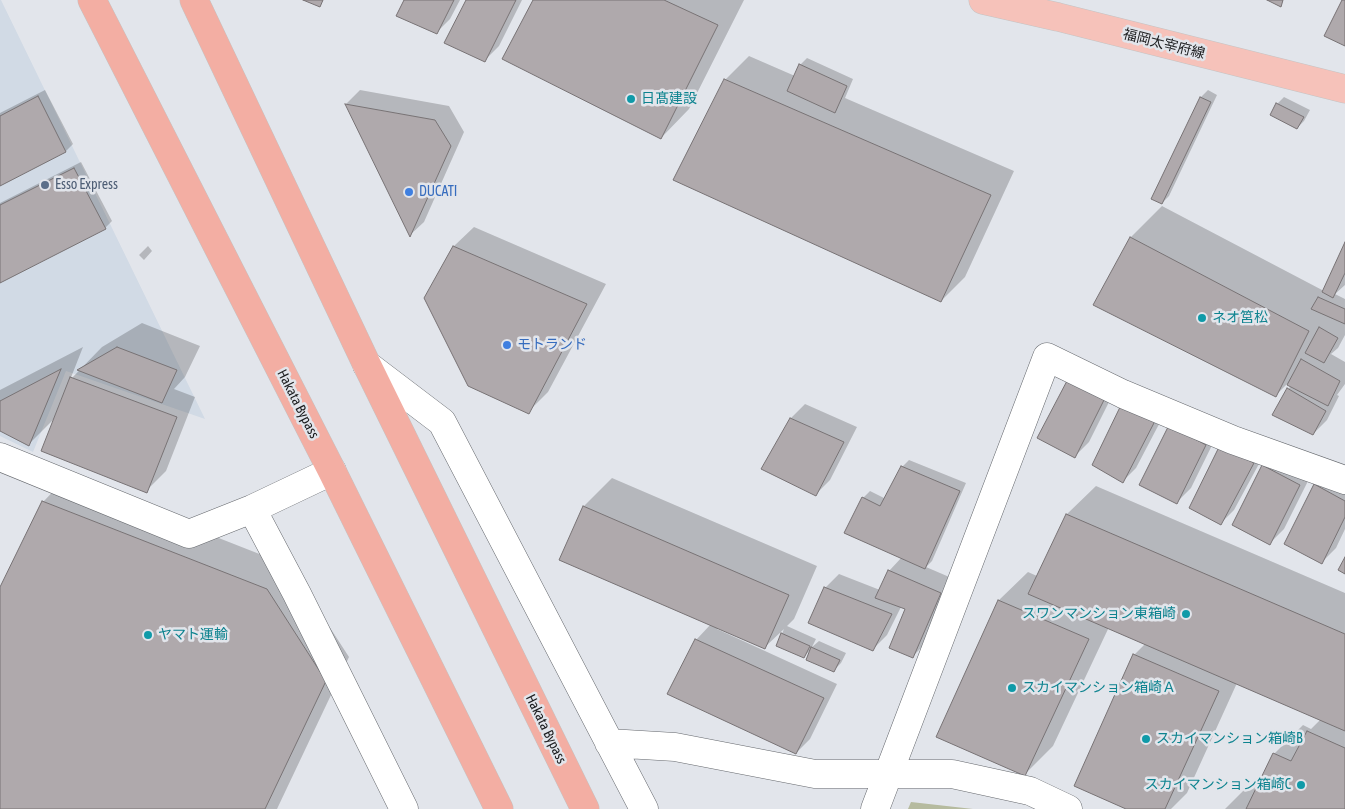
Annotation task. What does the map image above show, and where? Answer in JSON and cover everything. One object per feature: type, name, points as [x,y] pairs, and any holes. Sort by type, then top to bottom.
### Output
[{"type":"highway","name":"Hakata Bypass","points":[[92,0],[332,471],[499,809]]},
{"type":"highway","name":"Hakata Bypass","points":[[194,0],[367,365],[585,809]]},
{"type":"main road","name":"福岡太宰府線","points":[[983,0],[1345,89]]},
{"type":"street","points":[[874,809],[1047,357],[1123,394],[1224,436],[1345,480]]},
{"type":"street","points":[[367,365],[442,422],[644,809]]},
{"type":"street","points":[[0,457],[189,534],[252,510],[332,471]]},
{"type":"street","points":[[252,510],[297,594],[404,809]]},
{"type":"street","points":[[610,743],[675,747],[815,774],[952,774],[1030,791],[1068,809]]},
{"type":"shaded area","name":"Esso Express","points":[[0,0],[205,419],[66,371],[33,452],[0,436]]},
{"type":"green space","points":[[911,802],[973,809],[908,809]]},
{"type":"building","points":[[303,0],[323,0],[320,7]]},
{"type":"building","points":[[404,0],[454,0],[437,34],[396,16]]},
{"type":"building","points":[[466,0],[516,0],[485,62],[444,43]]},
{"type":"building","name":"日髙建設","points":[[533,0],[664,0],[718,25],[661,139],[502,59]]},
{"type":"building","points":[[1267,0],[1283,0],[1281,7]]},
{"type":"building","points":[[1342,0],[1345,0],[1345,46],[1324,36]]},
{"type":"building","points":[[799,64],[847,86],[835,113],[787,91]]},
{"type":"building","points":[[724,79],[991,195],[941,302],[673,180]]},
{"type":"building","points":[[38,96],[66,152],[0,186],[0,116]]},
{"type":"building","points":[[1200,97],[1211,102],[1162,204],[1151,199]]},
{"type":"building","points":[[1276,103],[1304,117],[1297,129],[1270,115]]},
{"type":"building","name":"DUCATI","points":[[345,104],[435,120],[451,146],[410,237]]},
{"type":"building","points":[[74,168],[106,229],[0,283],[0,205]]},
{"type":"building","name":"ネオ筥松","points":[[1130,237],[1309,331],[1276,397],[1093,305]]},
{"type":"building","points":[[1345,242],[1345,273],[1333,298],[1322,292]]},
{"type":"building","name":"モトランド","points":[[453,246],[587,304],[529,414],[468,386],[424,298]]},
{"type":"building","points":[[1318,297],[1345,309],[1345,324],[1311,309]]},
{"type":"building","points":[[1319,327],[1338,338],[1324,363],[1305,353]]},
{"type":"building","points":[[117,347],[177,370],[162,403],[77,370]]},
{"type":"building","points":[[1301,359],[1340,381],[1328,406],[1287,385]]},
{"type":"building","points":[[61,369],[29,446],[0,431],[0,401]]},
{"type":"building","points":[[70,377],[177,417],[147,493],[41,451]]},
{"type":"building","points":[[1068,379],[1105,398],[1075,458],[1037,438]]},
{"type":"building","points":[[1287,388],[1326,411],[1313,435],[1272,415]]},
{"type":"building","points":[[1122,403],[1155,421],[1123,483],[1092,465]]},
{"type":"building","points":[[790,418],[844,442],[816,496],[761,469]]},
{"type":"building","points":[[1169,425],[1206,445],[1177,504],[1139,485]]},
{"type":"building","points":[[1220,445],[1254,463],[1221,525],[1189,508]]},
{"type":"building","points":[[1262,465],[1300,485],[1270,545],[1232,525]]},
{"type":"building","points":[[901,466],[960,491],[925,569],[844,533],[862,497],[880,506]]},
{"type":"building","points":[[1314,484],[1345,501],[1345,517],[1322,564],[1284,544]]},
{"type":"building","name":"ヤマト運輸","points":[[42,501],[267,589],[326,681],[265,809],[0,809],[0,587]]},
{"type":"building","points":[[583,506],[789,595],[765,649],[559,560]]},
{"type":"building","name":"スワンマンション東箱崎","points":[[1066,514],[1345,634],[1345,731],[1028,594]]},
{"type":"building","points":[[1345,557],[1345,574],[1338,570]]},
{"type":"building","points":[[888,570],[941,593],[913,658],[889,648],[905,609],[875,598]]},
{"type":"building","points":[[824,587],[892,614],[873,651],[808,623]]},
{"type":"building","name":"スカイマンション箱崎Ａ","points":[[998,600],[1089,639],[1025,776],[936,737]]},
{"type":"building","points":[[781,633],[810,646],[804,658],[776,646]]},
{"type":"building","points":[[695,639],[824,698],[796,754],[667,694]]},
{"type":"building","points":[[811,647],[840,660],[834,672],[806,660]]},
{"type":"building","name":"スカイマンション箱崎B","points":[[1133,654],[1219,691],[1165,809],[1126,809],[1074,786]]},
{"type":"building","name":"スカイマンション箱崎C","points":[[1307,731],[1345,748],[1345,809],[1246,809],[1273,753],[1291,761]]},
{"type":"place","name":"日髙建設","points":[[631,99]]},
{"type":"place","name":"Esso Express","points":[[45,185]]},
{"type":"place","name":"DUCATI","points":[[409,192]]},
{"type":"place","name":"ネオ筥松","points":[[1202,318]]},
{"type":"place","name":"モトランド","points":[[507,345]]},
{"type":"place","name":"スワンマンション東箱崎","points":[[1186,614]]},
{"type":"place","name":"ヤマト運輸","points":[[148,635]]},
{"type":"place","name":"スカイマンション箱崎Ａ","points":[[1012,688]]},
{"type":"place","name":"スカイマンション箱崎B","points":[[1146,739]]},
{"type":"place","name":"スカイマンション箱崎C","points":[[1301,785]]}]
